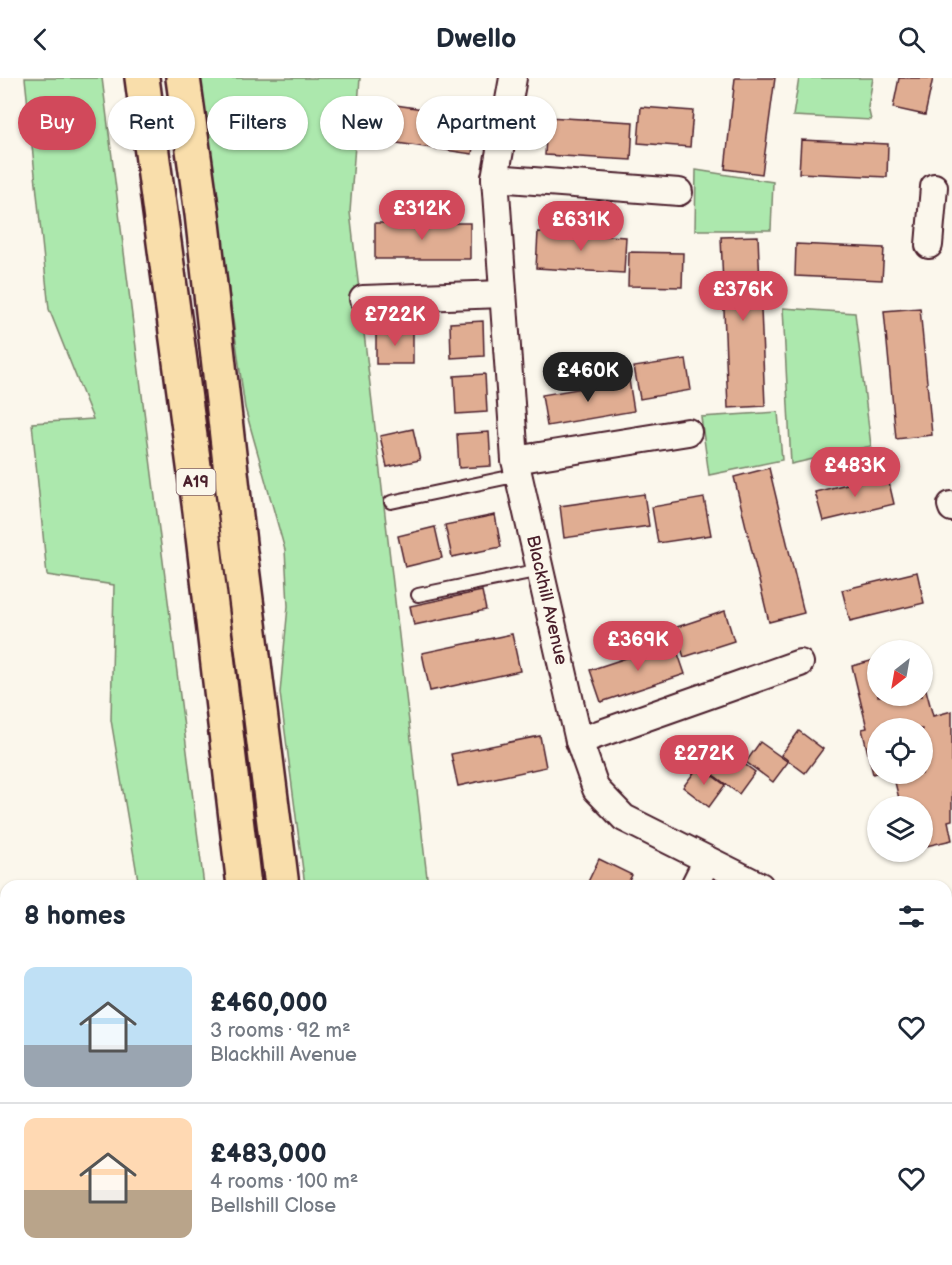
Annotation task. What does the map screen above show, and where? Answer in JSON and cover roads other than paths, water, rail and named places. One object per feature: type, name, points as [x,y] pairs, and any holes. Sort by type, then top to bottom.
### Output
[{"type":"highway","name":"A19","points":[[142,78],[200,511],[243,880]]},
{"type":"highway","name":"A19","points":[[183,78],[202,214],[241,564],[281,880]]},
{"type":"street","name":"Blackhill Avenue","points":[[513,78],[495,178],[517,467],[579,741],[596,789],[624,818],[748,880]]},
{"type":"street","points":[[495,178],[679,192]]},
{"type":"street","points":[[929,245],[942,214],[934,187]]},
{"type":"street","points":[[363,299],[503,294]]},
{"type":"street","points":[[517,467],[688,432]]},
{"type":"street","points":[[579,741],[800,663]]},
{"type":"street","points":[[697,880],[707,860]]},
{"type":"lane","points":[[391,502],[517,467]]},
{"type":"lane","points":[[418,595],[540,570]]}]
